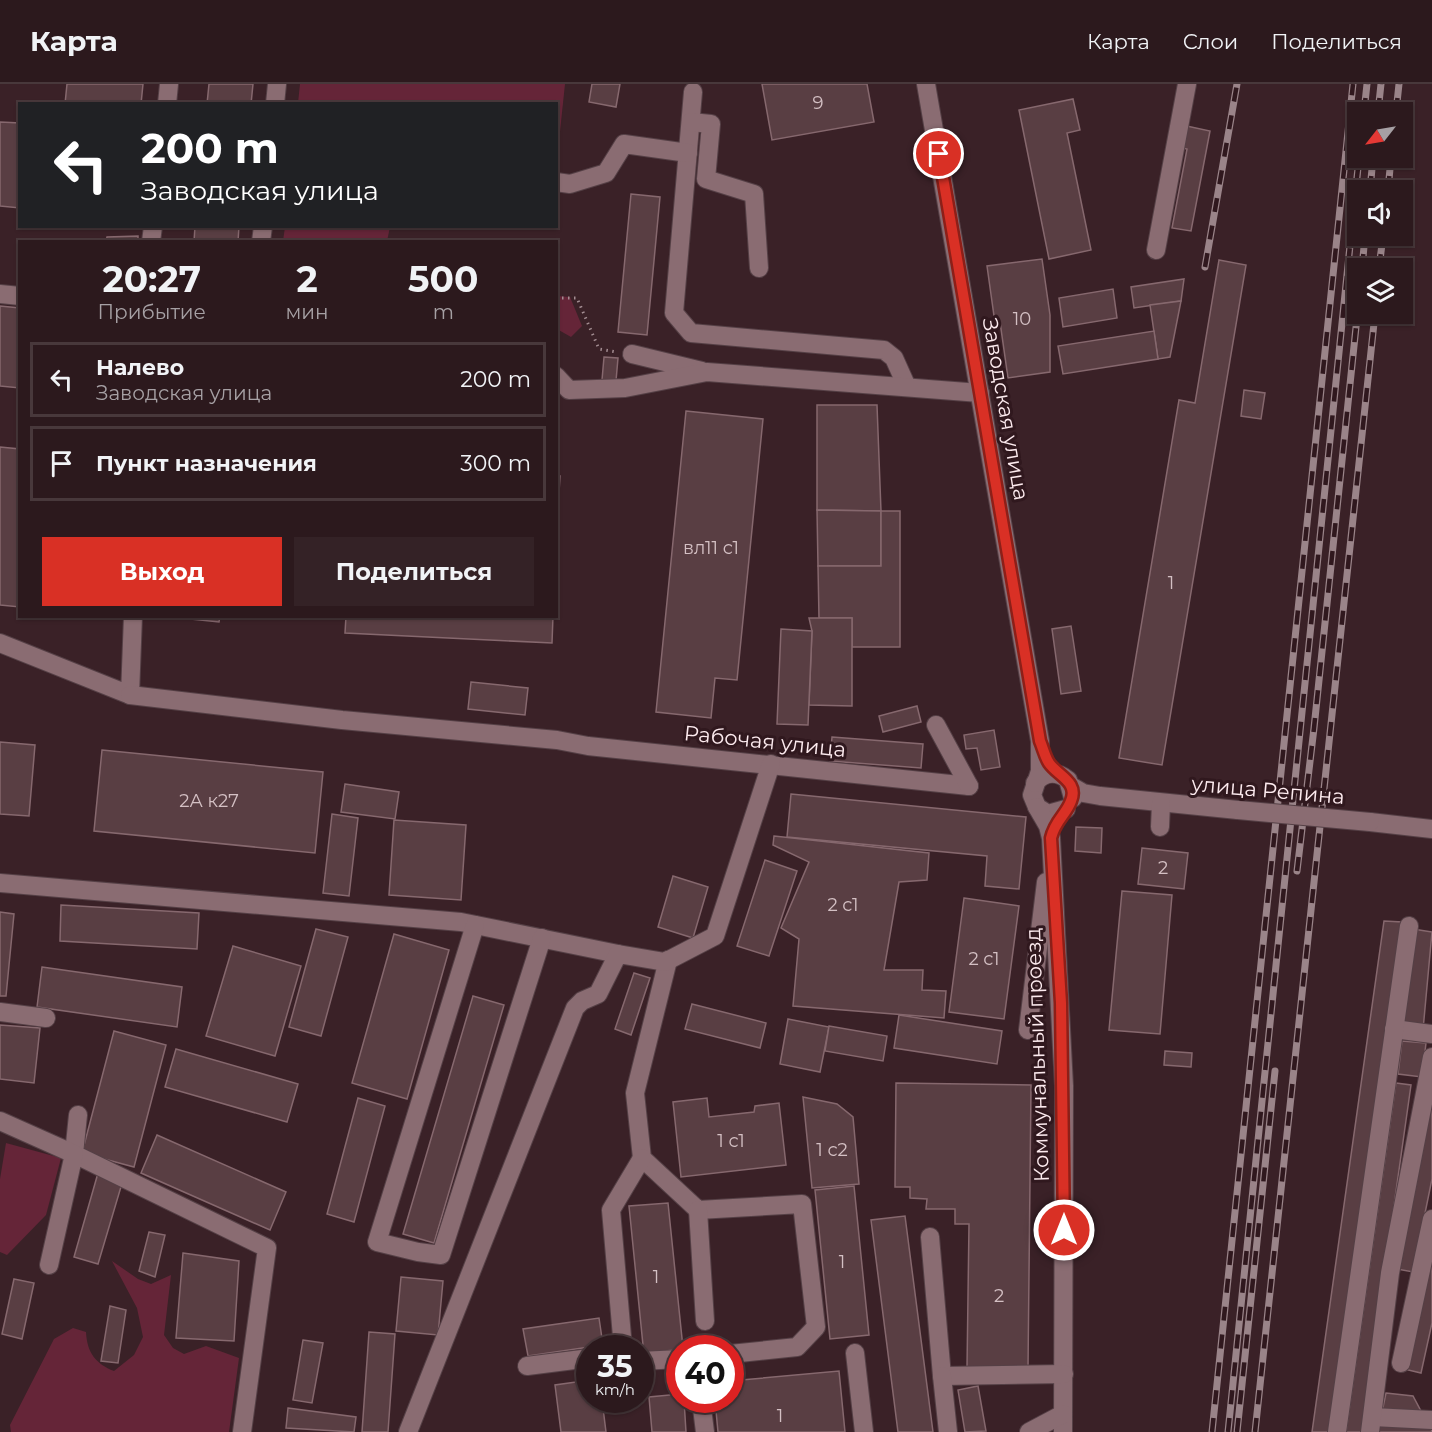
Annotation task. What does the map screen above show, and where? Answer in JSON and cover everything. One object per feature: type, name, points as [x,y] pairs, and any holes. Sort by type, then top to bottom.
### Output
[{"type":"street","points":[[167,102],[169,84]]},
{"type":"street","points":[[276,102],[278,84]]},
{"type":"street","name":"Заводская улица","points":[[926,84],[1040,741],[1042,757],[1035,783]]},
{"type":"street","points":[[1156,250],[1187,84]]},
{"type":"street","points":[[693,92],[674,313],[691,333],[884,350],[894,358],[907,387]]},
{"type":"street","points":[[691,122],[711,124],[706,179],[754,194],[759,268]]},
{"type":"street","points":[[558,182],[570,184],[606,173],[624,144],[688,153]]},
{"type":"street","points":[[0,294],[18,296]]},
{"type":"street","points":[[632,354],[707,372],[980,393]]},
{"type":"street","points":[[558,378],[569,390],[625,388],[707,372]]},
{"type":"street","points":[[130,695],[132,618]]},
{"type":"street","name":"Рабочая улица","points":[[0,643],[130,695],[342,720],[557,740],[588,746],[969,786],[936,725]]},
{"type":"street","name":"Заводская улица","points":[[1040,741],[1049,763],[1067,781]]},
{"type":"street","points":[[0,883],[475,925],[665,962],[715,936],[771,764]]},
{"type":"street","points":[[1051,773],[1067,781],[1068,807],[1048,814],[1037,807],[1032,795],[1035,783],[1051,773]]},
{"type":"street","name":"улица Репина","points":[[1067,781],[1083,793],[1100,796],[1432,829]]},
{"type":"street","name":"улица Репина","points":[[1068,807],[1085,798],[1100,796]]},
{"type":"street","points":[[1160,827],[1161,802]]},
{"type":"street","name":"Коммунальный проезд","points":[[1029,1432],[1063,1423],[1064,1374],[1064,1086],[1052,846],[1048,826],[1037,807]]},
{"type":"street","name":"Коммунальный проезд","points":[[1052,846],[1054,826],[1068,807]]},
{"type":"street","points":[[1028,1030],[1052,846]]},
{"type":"street","points":[[475,925],[377,1242],[418,1252],[441,1255],[542,938]]},
{"type":"street","points":[[1337,1432],[1409,926]]},
{"type":"street","points":[[408,1432],[572,1014],[582,1001],[597,994],[618,954]]},
{"type":"street","points":[[621,1335],[611,1210],[642,1158],[635,1093],[669,960]]},
{"type":"street","points":[[0,1012],[46,1018]]},
{"type":"street","points":[[1394,1029],[1432,1034]]},
{"type":"street","points":[[1432,1057],[1390,1272],[1372,1424],[1432,1420]]},
{"type":"street","points":[[49,1265],[74,1154],[78,1115]]},
{"type":"street","points":[[0,1135],[0,1123],[74,1154],[267,1248],[242,1432]]},
{"type":"street","points":[[642,1158],[698,1209],[705,1320]]},
{"type":"street","points":[[698,1209],[802,1204],[816,1327],[797,1347],[744,1353]]},
{"type":"street","points":[[1401,1363],[1432,1219]]},
{"type":"street","points":[[930,1238],[948,1432]]},
{"type":"street","points":[[855,1353],[864,1432]]},
{"type":"street","points":[[528,1366],[576,1360]]},
{"type":"street","points":[[942,1376],[1064,1374]]},
{"type":"street","points":[[703,1413],[705,1432]]},
{"type":"path","points":[[558,298],[577,298],[599,349],[632,354]]},
{"type":"shaded area","points":[[300,84],[565,84],[558,150],[558,102],[298,102]]},
{"type":"shaded area","points":[[285,228],[390,228],[387,240],[283,240]]},
{"type":"shaded area","points":[[558,296],[570,297],[582,326],[571,337],[558,330]]},
{"type":"shaded area","points":[[6,1143],[61,1158],[46,1215],[7,1255],[0,1252],[0,1179]]},
{"type":"shaded area","points":[[112,1261],[138,1279],[151,1284],[171,1275],[164,1335],[173,1348],[184,1354],[206,1346],[239,1358],[229,1432],[11,1432],[10,1425],[54,1339],[73,1328],[86,1332],[88,1346],[94,1357],[102,1365],[114,1371],[134,1355],[143,1337],[137,1308]]},
{"type":"building","points":[[67,84],[143,84],[141,102],[65,102]]},
{"type":"building","points":[[209,84],[253,84],[251,102],[207,102]]},
{"type":"building","points":[[592,84],[620,84],[616,107],[589,102]]},
{"type":"building","points":[[762,84],[867,84],[874,122],[772,140]]},
{"type":"building","points":[[1073,99],[1080,130],[1067,133],[1091,250],[1049,259],[1019,110]]},
{"type":"building","points":[[0,122],[18,123],[18,208],[0,206]]},
{"type":"building","points":[[1182,125],[1210,131],[1191,231],[1172,228],[1187,149],[1178,147]]},
{"type":"building","points":[[631,194],[660,197],[647,335],[618,332]]},
{"type":"building","points":[[195,228],[239,228],[238,240],[194,240]]},
{"type":"building","points":[[138,236],[138,240],[106,240],[107,237]]},
{"type":"building","points":[[1042,259],[1050,315],[1050,372],[1008,378],[1000,322],[995,323],[987,266]]},
{"type":"building","points":[[1219,260],[1246,265],[1162,765],[1119,758],[1179,400],[1195,403]]},
{"type":"building","points":[[1184,279],[1181,301],[1134,308],[1131,287]]},
{"type":"building","points":[[1113,289],[1117,318],[1063,327],[1059,298]]},
{"type":"building","points":[[1181,301],[1170,357],[1158,359],[1150,305]]},
{"type":"building","points":[[0,306],[18,308],[18,388],[0,386]]},
{"type":"building","points":[[1154,331],[1158,359],[1063,374],[1058,346]]},
{"type":"building","points":[[604,357],[618,358],[616,381],[602,380]]},
{"type":"building","points":[[1244,390],[1265,393],[1261,419],[1241,416]]},
{"type":"building","points":[[817,405],[877,405],[881,511],[817,510]]},
{"type":"building","points":[[686,411],[763,419],[737,680],[715,678],[711,718],[656,712]]},
{"type":"building","points":[[0,447],[18,449],[18,607],[0,605]]},
{"type":"building","points":[[558,476],[560,476],[558,508]]},
{"type":"building","points":[[817,510],[881,511],[881,566],[818,566]]},
{"type":"building","points":[[881,511],[900,511],[900,647],[852,647],[852,618],[819,618],[818,566],[881,566]]},
{"type":"building","points":[[180,618],[220,618],[219,622]]},
{"type":"building","points":[[346,618],[553,618],[552,643],[345,633]]},
{"type":"building","points":[[809,618],[852,618],[852,706],[809,705],[812,631]]},
{"type":"building","points":[[1071,626],[1081,691],[1061,694],[1052,629]]},
{"type":"building","points":[[781,629],[812,631],[808,725],[777,724]]},
{"type":"building","points":[[471,682],[528,688],[525,715],[468,709]]},
{"type":"building","points":[[917,706],[921,722],[883,732],[879,716]]},
{"type":"building","points":[[994,730],[1000,767],[981,770],[977,748],[966,749],[964,735]]},
{"type":"building","points":[[832,737],[923,744],[921,768],[830,761]]},
{"type":"building","points":[[0,742],[35,745],[29,816],[0,814]]},
{"type":"building","points":[[102,750],[323,772],[315,853],[94,831]]},
{"type":"building","points":[[345,784],[399,792],[395,819],[341,812]]},
{"type":"building","points":[[791,794],[1026,817],[1019,889],[985,886],[987,856],[787,837]]},
{"type":"building","points":[[332,814],[358,818],[349,896],[323,893]]},
{"type":"building","points":[[394,820],[466,825],[461,900],[389,895]]},
{"type":"building","points":[[1076,827],[1102,828],[1101,853],[1075,851]]},
{"type":"building","points":[[774,836],[929,853],[927,880],[899,882],[884,970],[923,970],[922,990],[946,991],[944,1018],[793,1006],[799,939],[781,928],[809,862],[773,845]]},
{"type":"building","points":[[1142,848],[1188,853],[1184,889],[1138,884]]},
{"type":"building","points":[[765,860],[797,871],[769,956],[737,946]]},
{"type":"building","points":[[673,876],[708,887],[693,938],[658,927]]},
{"type":"building","points":[[1122,891],[1172,895],[1160,1034],[1109,1030]]},
{"type":"building","points":[[964,898],[1019,906],[1004,1019],[949,1012]]},
{"type":"building","points":[[61,905],[199,913],[197,949],[60,941]]},
{"type":"building","points":[[0,912],[14,914],[6,996],[0,996]]},
{"type":"building","points":[[1384,921],[1402,922],[1331,1432],[1312,1432]]},
{"type":"building","points":[[316,929],[348,937],[321,1036],[289,1027]]},
{"type":"building","points":[[1413,929],[1432,932],[1423,1030],[1402,1027]]},
{"type":"building","points":[[394,934],[449,950],[407,1099],[352,1083]]},
{"type":"building","points":[[233,946],[301,966],[275,1056],[206,1036]]},
{"type":"building","points":[[42,967],[182,987],[177,1027],[37,1007]]},
{"type":"building","points":[[634,973],[650,978],[631,1035],[615,1029]]},
{"type":"building","points":[[473,996],[504,1005],[434,1243],[403,1234]]},
{"type":"building","points":[[692,1004],[766,1023],[760,1048],[685,1029]]},
{"type":"building","points":[[899,1015],[1002,1031],[997,1064],[894,1048]]},
{"type":"building","points":[[788,1019],[829,1027],[820,1072],[780,1064]]},
{"type":"building","points":[[0,1025],[40,1028],[34,1083],[0,1079]]},
{"type":"building","points":[[829,1026],[887,1036],[883,1061],[825,1051]]},
{"type":"building","points":[[114,1031],[166,1045],[134,1167],[82,1153]]},
{"type":"building","points":[[1402,1041],[1426,1043],[1422,1077],[1398,1074]]},
{"type":"building","points":[[176,1049],[298,1084],[287,1122],[165,1087]]},
{"type":"building","points":[[1165,1051],[1192,1053],[1191,1067],[1164,1065]]},
{"type":"building","points":[[896,1083],[1031,1085],[1028,1369],[967,1368],[969,1224],[955,1224],[955,1209],[926,1209],[927,1199],[910,1198],[910,1187],[895,1187]]},
{"type":"building","points":[[1396,1083],[1411,1085],[1362,1432],[1346,1432]]},
{"type":"building","points":[[1432,1096],[1432,1179],[1413,1272],[1397,1269]]},
{"type":"building","points":[[803,1097],[837,1104],[853,1117],[859,1184],[812,1188]]},
{"type":"building","points":[[358,1098],[385,1106],[354,1222],[327,1214]]},
{"type":"building","points":[[707,1098],[709,1117],[754,1112],[755,1106],[779,1103],[786,1165],[681,1177],[673,1102]]},
{"type":"building","points":[[157,1135],[286,1192],[270,1230],[141,1173]]},
{"type":"building","points":[[98,1173],[123,1180],[98,1264],[74,1257]]},
{"type":"building","points":[[854,1186],[869,1335],[830,1339],[815,1190]]},
{"type":"building","points":[[668,1203],[682,1335],[666,1335],[666,1351],[654,1353],[654,1335],[642,1335],[629,1206]]},
{"type":"building","points":[[905,1216],[933,1432],[898,1432],[871,1220]]},
{"type":"building","points":[[149,1232],[165,1235],[155,1277],[139,1271]]},
{"type":"building","points":[[1432,1246],[1432,1323],[1421,1373],[1404,1369]]},
{"type":"building","points":[[183,1253],[239,1261],[234,1341],[176,1338]]},
{"type":"building","points":[[401,1277],[443,1281],[438,1335],[396,1331]]},
{"type":"building","points":[[14,1279],[34,1283],[22,1339],[2,1334]]},
{"type":"building","points":[[110,1306],[126,1310],[118,1363],[101,1361]]},
{"type":"building","points":[[599,1318],[602,1335],[576,1335],[576,1349],[528,1356],[523,1329]]},
{"type":"building","points":[[369,1332],[395,1334],[388,1432],[362,1432]]},
{"type":"building","points":[[303,1340],[323,1343],[312,1403],[293,1400]]},
{"type":"building","points":[[839,1371],[845,1432],[718,1432],[716,1413],[744,1413],[744,1380]]},
{"type":"building","points":[[576,1382],[576,1413],[604,1413],[606,1432],[561,1432],[555,1385]]},
{"type":"building","points":[[978,1386],[986,1431],[965,1432],[958,1390]]},
{"type":"building","points":[[1386,1393],[1413,1396],[1422,1413],[1382,1412]]},
{"type":"building","points":[[666,1395],[666,1413],[685,1413],[686,1432],[652,1432],[650,1413],[654,1413],[654,1397]]},
{"type":"building","points":[[288,1408],[356,1417],[354,1432],[286,1428]]},
{"type":"building","points":[[1376,1423],[1431,1428],[1432,1432],[1374,1432]]},
{"type":"railway","points":[[1205,267],[1237,84]]},
{"type":"railway","points":[[1212,1432],[1353,84]]},
{"type":"railway","points":[[1365,102],[1367,84]]},
{"type":"railway","points":[[1379,102],[1381,84]]},
{"type":"railway","points":[[1397,102],[1399,84]]},
{"type":"railway","points":[[1228,1432],[1358,168]]},
{"type":"railway","points":[[1371,180],[1372,168]]},
{"type":"railway","points":[[1389,180],[1390,168]]},
{"type":"railway","points":[[1363,258],[1364,246]]},
{"type":"railway","points":[[1380,258],[1382,246]]},
{"type":"railway","points":[[1297,871],[1356,324]]},
{"type":"railway","points":[[1255,1432],[1374,324]]},
{"type":"railway","points":[[1237,1432],[1275,1071]]},
{"type":"route","points":[[939,154],[1040,741],[1049,763],[1068,780],[1073,792],[1070,804],[1054,826],[1051,838],[1064,1086],[1064,1230]]}]
